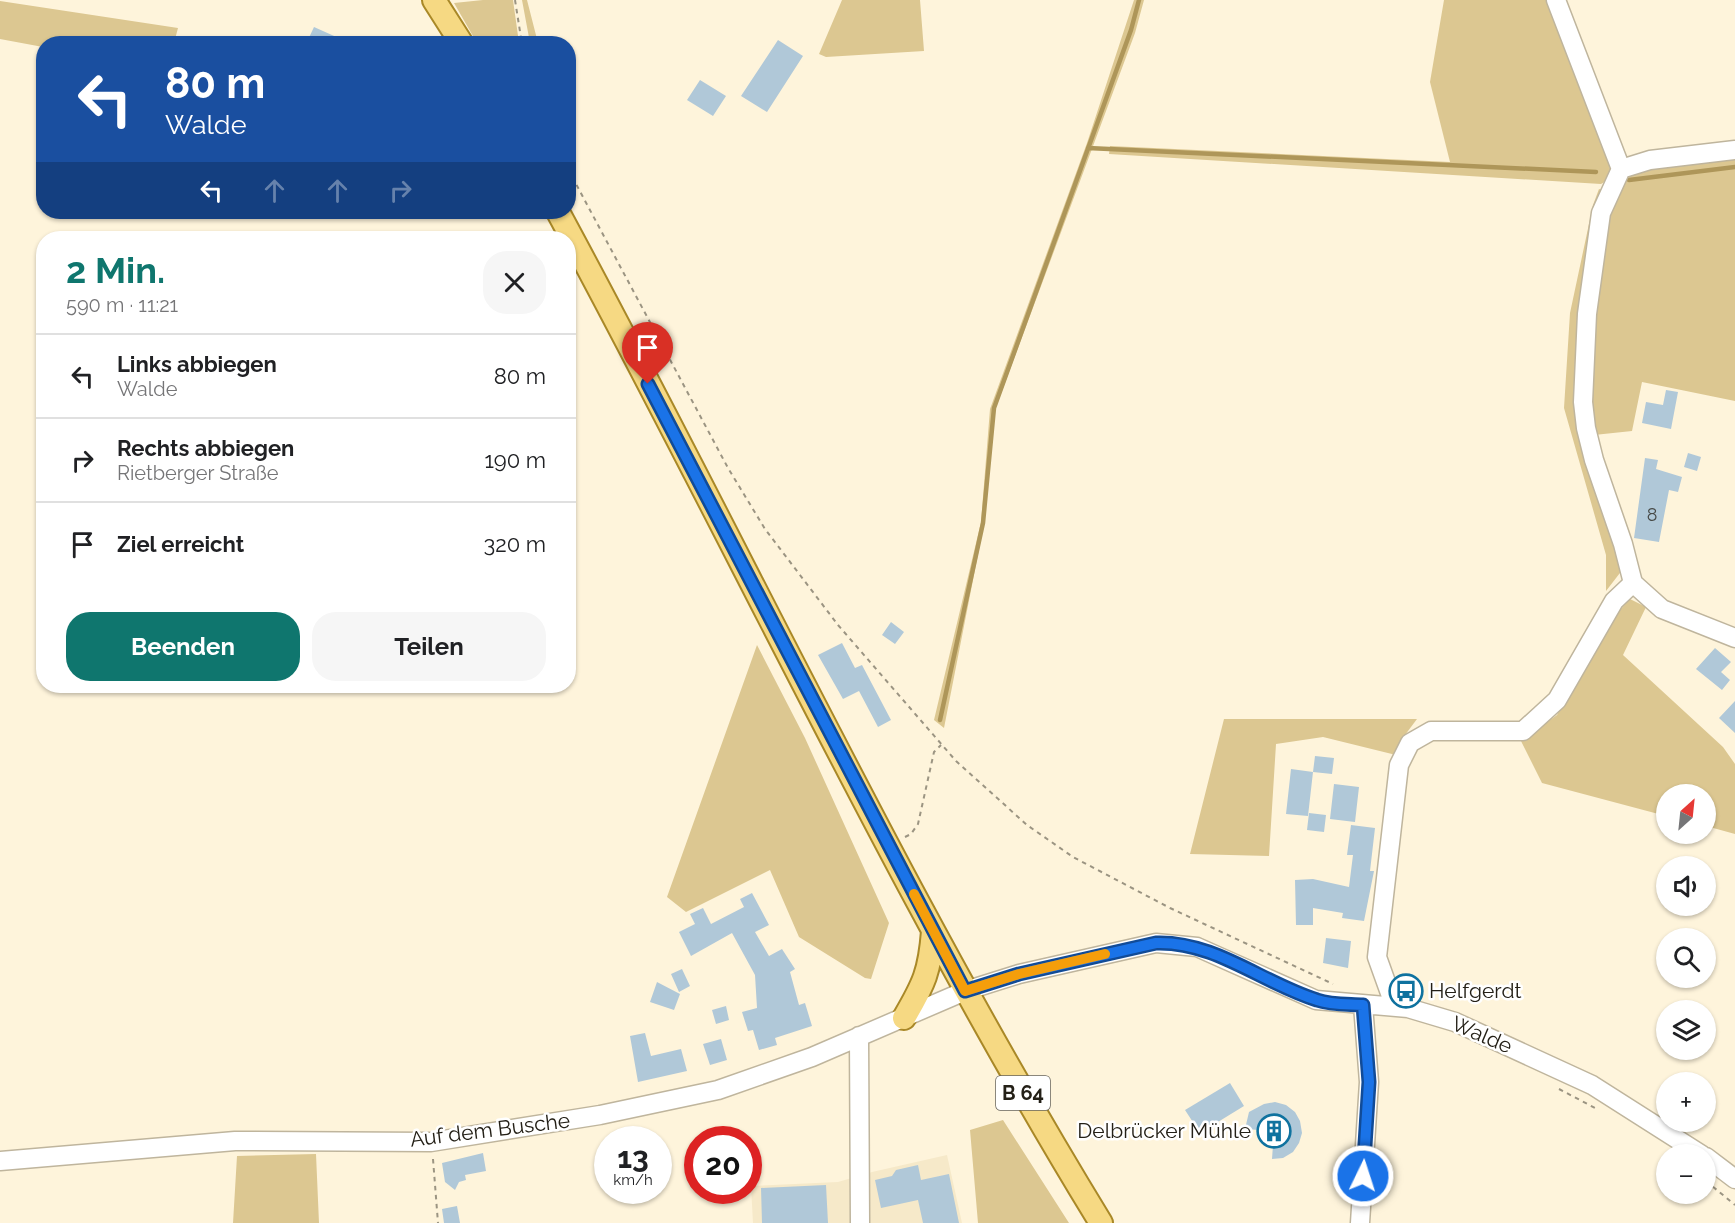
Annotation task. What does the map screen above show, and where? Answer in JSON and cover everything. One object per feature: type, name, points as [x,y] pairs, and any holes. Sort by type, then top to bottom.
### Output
[{"type":"main road","points":[[434,0],[457,36]]},
{"type":"main road","name":"B 64","points":[[576,247],[965,991],[1042,1127],[1101,1223]]},
{"type":"main road","points":[[904,1018],[924,985],[929,969],[933,931]]},
{"type":"street","points":[[1556,0],[1621,169],[1601,213],[1587,314],[1583,402],[1586,428],[1594,460],[1623,544],[1633,583],[1662,609],[1735,638]]},
{"type":"street","points":[[1621,169],[1650,160],[1735,150]]},
{"type":"street","points":[[1392,1006],[1391,996],[1377,957],[1400,765],[1410,742],[1431,731],[1523,731],[1557,700],[1614,601],[1633,583]]},
{"type":"street","name":"Walde","points":[[965,991],[1019,974],[1156,943],[1170,942],[1209,952],[1316,1000],[1392,1006],[1423,1012],[1455,1023],[1553,1066],[1651,1120],[1686,1144]]},
{"type":"street","name":"Auf dem Busche","points":[[0,1161],[235,1141],[431,1142],[600,1115],[718,1090],[812,1057],[965,991]]},
{"type":"street","points":[[1360,1223],[1369,1082],[1363,1005]]},
{"type":"street","points":[[859,1036],[860,1223]]},
{"type":"street","name":"Walde","points":[[1716,1165],[1735,1179]]},
{"type":"path","points":[[515,0],[521,36]]},
{"type":"path","points":[[576,184],[722,459],[765,529],[831,616],[941,746],[996,799],[1073,857],[1170,908],[1338,986]]},
{"type":"path","points":[[918,824],[934,752],[941,746]]},
{"type":"path","points":[[1556,1088],[1604,1113]]},
{"type":"path","points":[[431,1142],[438,1223]]},
{"type":"path","points":[[1716,1189],[1735,1205]]},
{"type":"shaded area","points":[[513,0],[518,36],[473,36],[454,3]]},
{"type":"shaded area","points":[[522,0],[527,0],[536,36],[529,36]]},
{"type":"shaded area","points":[[842,0],[920,0],[924,51],[826,57],[819,54]]},
{"type":"shaded area","points":[[1134,0],[1144,0],[1135,33],[995,410],[984,524],[944,728],[934,720],[981,522],[990,409],[1087,143]]},
{"type":"shaded area","points":[[1444,0],[1550,0],[1560,21],[1613,177],[1601,184],[1109,154],[1110,146],[1450,162],[1430,82]]},
{"type":"shaded area","points":[[0,1],[178,28],[176,36],[36,36],[36,46],[0,39]]},
{"type":"shaded area","points":[[1735,156],[1735,401],[1642,382],[1632,431],[1594,435],[1588,399],[1593,320],[1610,220],[1617,196],[1625,180],[1633,174],[1660,165]]},
{"type":"shaded area","points":[[1599,189],[1606,191],[1578,403],[1623,569],[1606,591],[1606,555],[1564,408],[1570,313],[1593,205]]},
{"type":"shaded area","points":[[1630,599],[1646,607],[1623,655],[1723,747],[1735,764],[1735,834],[1716,829],[1716,784],[1656,784],[1656,813],[1542,783],[1521,741],[1557,715],[1607,624]]},
{"type":"shaded area","points":[[757,645],[805,738],[889,923],[871,979],[865,978],[799,937],[770,870],[686,912],[667,897]]},
{"type":"shaded area","points":[[1224,719],[1417,719],[1402,739],[1396,755],[1323,737],[1276,744],[1269,856],[1190,854]]},
{"type":"shaded area","points":[[1003,1120],[1069,1223],[978,1223],[970,1130]]},
{"type":"shaded area","points":[[316,1154],[319,1223],[233,1223],[237,1156]]},
{"type":"shaded area","points":[[947,1155],[962,1223],[753,1223],[752,1204],[762,1204],[762,1185],[838,1182]]},
{"type":"building","points":[[314,27],[334,36],[310,36]]},
{"type":"building","points":[[778,40],[803,56],[767,112],[741,96]]},
{"type":"building","points":[[700,80],[726,96],[713,116],[687,100]]},
{"type":"building","points":[[1666,390],[1678,392],[1671,429],[1642,423],[1646,402],[1663,405]]},
{"type":"building","points":[[1688,453],[1701,457],[1697,471],[1684,467]]},
{"type":"building","points":[[1645,458],[1658,460],[1656,469],[1682,477],[1678,492],[1669,490],[1659,542],[1634,538]]},
{"type":"building","points":[[891,622],[904,632],[895,644],[882,635]]},
{"type":"building","points":[[842,643],[855,668],[862,665],[891,720],[878,727],[859,691],[843,699],[818,655]]},
{"type":"building","points":[[1715,648],[1731,662],[1721,672],[1730,680],[1722,690],[1696,669]]},
{"type":"building","points":[[1735,701],[1735,733],[1719,718]]},
{"type":"building","points":[[1315,756],[1334,758],[1332,774],[1313,772]]},
{"type":"building","points":[[1291,769],[1313,772],[1308,816],[1286,814]]},
{"type":"building","points":[[1334,784],[1359,787],[1355,822],[1330,819]]},
{"type":"building","points":[[1309,813],[1326,815],[1324,832],[1307,830]]},
{"type":"building","points":[[1351,825],[1375,828],[1370,871],[1374,871],[1364,921],[1342,918],[1343,913],[1313,908],[1313,925],[1296,925],[1295,880],[1313,879],[1349,887],[1353,855],[1347,855]]},
{"type":"building","points":[[752,893],[769,925],[755,932],[769,956],[782,949],[795,969],[790,972],[799,1005],[805,1003],[812,1026],[775,1038],[777,1045],[759,1050],[753,1030],[748,1031],[742,1012],[757,1008],[755,975],[732,933],[691,956],[679,932],[695,924],[690,914],[703,908],[711,924],[744,907],[740,899]]},
{"type":"building","points":[[1326,938],[1351,941],[1348,968],[1323,963]]},
{"type":"building","points":[[682,969],[690,986],[679,992],[671,974]]},
{"type":"building","points":[[657,982],[680,994],[674,1010],[650,1002]]},
{"type":"building","points":[[726,1006],[729,1020],[716,1024],[712,1010]]},
{"type":"building","points":[[645,1033],[651,1056],[681,1049],[687,1071],[638,1082],[630,1036]]},
{"type":"building","points":[[721,1039],[727,1060],[710,1065],[703,1044]]},
{"type":"building","points":[[1230,1083],[1244,1106],[1200,1133],[1185,1110]]},
{"type":"building","points":[[1275,1102],[1286,1105],[1295,1112],[1300,1121],[1302,1133],[1293,1152],[1283,1158],[1272,1159],[1273,1145],[1264,1139],[1259,1130],[1245,1129],[1249,1112],[1264,1104]]},
{"type":"building","points":[[483,1153],[486,1171],[465,1175],[466,1180],[459,1182],[455,1190],[445,1182],[442,1163]]},
{"type":"building","points":[[918,1165],[921,1180],[949,1174],[959,1223],[923,1223],[918,1200],[881,1208],[875,1180],[892,1176],[896,1170]]},
{"type":"building","points":[[826,1185],[828,1223],[762,1223],[762,1188]]},
{"type":"building","points":[[457,1206],[460,1223],[444,1223],[442,1209]]},
{"type":"waterway","points":[[940,720],[983,523],[994,408],[1131,30],[1139,0]]},
{"type":"waterway","points":[[1088,148],[1596,172]]},
{"type":"waterway","points":[[1629,180],[1735,167]]},
{"type":"slow traffic","points":[[914,894],[965,991],[1019,974],[1105,954]]},
{"type":"place","name":"Helfgerdt","points":[[1406,991]]},
{"type":"place","name":"Delbrücker Mühle","points":[[1274,1131]]},
{"type":"route","points":[[648,384],[965,991],[1019,974],[1156,943],[1170,942],[1197,947],[1316,1000],[1335,1004],[1363,1005],[1369,1082],[1363,1176]]}]
